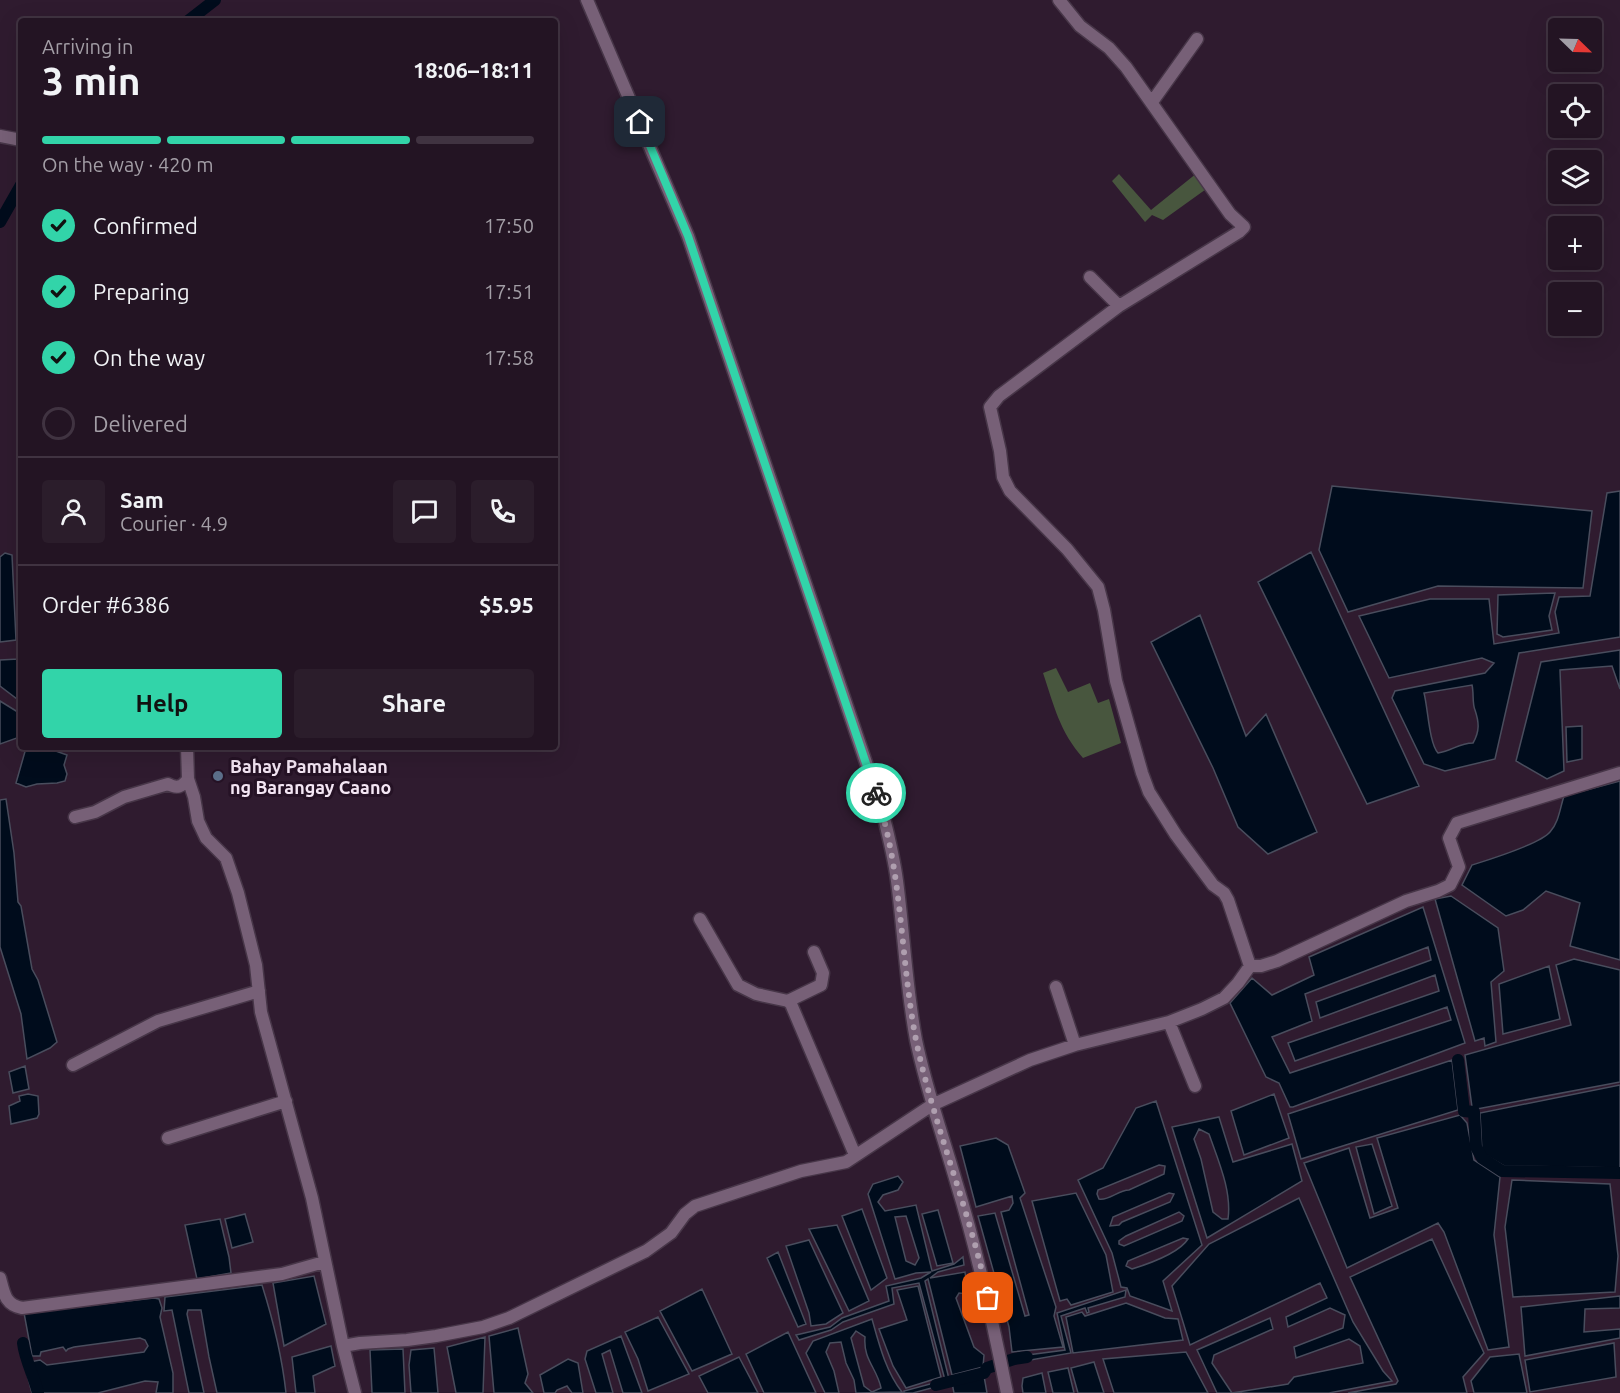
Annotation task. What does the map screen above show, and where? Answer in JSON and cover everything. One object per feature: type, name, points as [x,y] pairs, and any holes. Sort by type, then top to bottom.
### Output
[{"type":"street","points":[[587,0],[688,236],[882,810],[897,882],[905,969],[916,1040],[932,1105],[984,1279],[1007,1393]]},
{"type":"street","points":[[1059,0],[1080,26],[1109,48],[1152,102],[1230,214],[1244,227],[1119,306],[994,401],[990,407],[1003,477],[1010,491],[1067,549],[1098,587],[1116,681],[1146,782],[1165,819],[1213,885],[1224,893],[1228,900],[1250,966]]},
{"type":"street","points":[[1152,102],[1197,39]]},
{"type":"street","points":[[0,136],[18,139]]},
{"type":"street","points":[[1090,277],[1119,306]]},
{"type":"street","points":[[187,750],[188,779],[198,821],[206,838],[226,858],[238,893],[256,965],[261,1012],[312,1198],[324,1262],[355,1393]]},
{"type":"street","points":[[1250,966],[1261,966],[1277,961],[1406,901],[1450,885],[1459,867],[1449,838],[1457,823],[1620,773]]},
{"type":"street","points":[[75,816],[95,812],[124,797],[168,784],[174,787],[181,786],[188,779]]},
{"type":"street","points":[[700,919],[738,985],[756,994],[788,1001],[821,986],[823,973],[814,952]]},
{"type":"street","points":[[343,1346],[436,1336],[483,1327],[509,1318],[646,1251],[671,1233],[685,1214],[695,1206],[801,1171],[846,1162],[932,1105],[1030,1060],[1075,1045],[1169,1022],[1224,998],[1250,966]]},
{"type":"street","points":[[1056,987],[1075,1045]]},
{"type":"street","points":[[73,1065],[158,1022],[259,991]]},
{"type":"street","points":[[788,1001],[855,1155]]},
{"type":"street","points":[[1169,1022],[1195,1086]]},
{"type":"street","points":[[168,1138],[286,1101]]},
{"type":"street","points":[[0,1278],[6,1300],[22,1308],[282,1274],[324,1262]]},
{"type":"green space","points":[[1197,173],[1209,187],[1163,220],[1152,215],[1145,222],[1112,181],[1119,174],[1151,210]]},
{"type":"green space","points":[[1056,668],[1068,692],[1090,683],[1098,703],[1109,699],[1121,743],[1083,758],[1063,728],[1043,673]]},
{"type":"water","points":[[1332,486],[1592,511],[1583,588],[1438,586],[1348,612],[1319,550]]},
{"type":"water","points":[[1620,491],[1620,637],[1519,653],[1495,759],[1445,771],[1424,764],[1392,698],[1395,691],[1485,673],[1494,663],[1482,658],[1389,678],[1359,616],[1430,599],[1489,599],[1494,644],[1559,633],[1555,612],[1559,597],[1590,596],[1607,493]],"holes":[[[1472,685],[1478,726],[1473,743],[1438,753],[1431,734],[1424,693]]]},
{"type":"water","points":[[1311,552],[1419,786],[1367,804],[1258,582]]},
{"type":"water","points":[[5,553],[12,555],[16,640],[0,642],[0,557]]},
{"type":"water","points":[[1555,593],[1549,616],[1552,630],[1503,637],[1497,634],[1498,595]]},
{"type":"water","points":[[1200,615],[1246,736],[1266,714],[1317,832],[1268,854],[1238,827],[1213,768],[1151,642]]},
{"type":"water","points":[[1620,650],[1620,689],[1612,666],[1560,670],[1564,771],[1547,779],[1516,761],[1541,662]]},
{"type":"water","points":[[18,659],[18,700],[0,686],[0,660]]},
{"type":"water","points":[[0,701],[18,712],[18,736],[17,738],[0,744]]},
{"type":"water","points":[[1582,726],[1582,759],[1567,762],[1566,727]]},
{"type":"water","points":[[25,750],[53,750],[67,755],[64,765],[67,774],[65,781],[26,787],[16,783]]},
{"type":"water","points":[[1620,781],[1620,960],[1570,946],[1580,903],[1546,891],[1523,910],[1506,916],[1462,885],[1472,865],[1536,842],[1550,832],[1557,819],[1564,796]]},
{"type":"water","points":[[6,799],[18,902],[21,906],[32,969],[38,980],[57,1042],[27,1059],[21,1014],[0,947],[0,800]]},
{"type":"water","points":[[1451,896],[1498,928],[1504,971],[1491,982],[1496,1042],[1485,1046],[1484,1038],[1475,1041],[1435,899]]},
{"type":"water","points":[[1423,907],[1465,1043],[1290,1107],[1279,1083],[1266,1077],[1230,1003],[1252,978],[1272,995],[1314,975],[1309,957]],"holes":[[[1428,947],[1431,960],[1316,1002],[1320,1018],[1435,975],[1439,991],[1288,1043],[1295,1061],[1447,1007],[1451,1020],[1290,1073],[1272,1037],[1312,1021],[1305,994]]]},
{"type":"water","points":[[1574,959],[1620,970],[1620,1082],[1477,1109],[1472,1107],[1465,1055],[1571,1025],[1556,965]]},
{"type":"water","points":[[1549,966],[1560,1019],[1503,1034],[1499,984]]},
{"type":"water","points":[[1452,1060],[1458,1110],[1301,1159],[1288,1114]]},
{"type":"water","points":[[25,1066],[29,1089],[13,1093],[9,1072]]},
{"type":"water","points":[[1620,1085],[1620,1168],[1504,1166],[1482,1153],[1480,1113]]},
{"type":"water","points":[[28,1094],[38,1096],[39,1114],[37,1118],[11,1124],[9,1106],[20,1101],[19,1096]]},
{"type":"water","points":[[1274,1094],[1289,1138],[1244,1155],[1231,1111]]},
{"type":"water","points":[[1156,1101],[1202,1245],[1163,1281],[1172,1311],[1130,1296],[1127,1288],[1121,1287],[1112,1253],[1078,1180],[1103,1168],[1136,1108]],"holes":[[[1159,1165],[1165,1166],[1164,1174],[1129,1190],[1103,1199],[1099,1199],[1098,1190]],[[1169,1193],[1174,1194],[1170,1202],[1119,1225],[1110,1226],[1113,1217]],[[1179,1212],[1184,1216],[1182,1221],[1124,1246],[1119,1244],[1119,1241]],[[1183,1238],[1188,1239],[1178,1249],[1146,1264],[1132,1269],[1126,1266],[1128,1261]]]},
{"type":"water","points":[[1460,1115],[1467,1123],[1474,1160],[1500,1177],[1494,1235],[1509,1347],[1488,1350],[1444,1232],[1438,1223],[1347,1268],[1304,1163],[1349,1148],[1370,1218],[1398,1208],[1377,1138]]},
{"type":"water","points":[[1219,1117],[1233,1162],[1292,1144],[1302,1181],[1207,1238],[1172,1127]],"holes":[[[1199,1129],[1209,1134],[1226,1187],[1228,1219],[1222,1219],[1213,1212],[1194,1139]]]},
{"type":"water","points":[[996,1138],[1008,1145],[1025,1193],[1020,1198],[1056,1307],[1054,1316],[1063,1347],[1012,1352],[1009,1327],[978,1216],[995,1213],[1025,1316],[1029,1315],[1001,1212],[1009,1210],[1013,1203],[1012,1196],[976,1207],[960,1146]]},
{"type":"water","points":[[1372,1144],[1392,1206],[1374,1214],[1356,1147]]},
{"type":"water","points":[[898,1176],[903,1182],[898,1190],[883,1195],[878,1202],[885,1211],[916,1205],[932,1271],[954,1264],[963,1257],[964,1265],[938,1272],[930,1278],[965,1272],[968,1294],[959,1293],[956,1298],[974,1347],[984,1355],[983,1367],[952,1375],[928,1279],[925,1281],[950,1383],[913,1393],[904,1393],[904,1391],[945,1380],[919,1283],[892,1288],[894,1304],[843,1322],[831,1330],[799,1340],[796,1335],[830,1327],[842,1318],[889,1301],[886,1286],[921,1278],[931,1272],[916,1273],[895,1279],[868,1194],[873,1184]],"holes":[[[906,1216],[919,1258],[915,1265],[906,1261],[895,1217]]]},
{"type":"water","points":[[1512,1180],[1610,1184],[1618,1256],[1615,1292],[1513,1297],[1505,1227]]},
{"type":"water","points":[[1076,1193],[1106,1255],[1113,1292],[1071,1305],[1067,1299],[1060,1301],[1032,1201]]},
{"type":"water","points":[[1299,1198],[1353,1322],[1383,1371],[1392,1381],[1329,1393],[1232,1393],[1288,1384],[1294,1377],[1363,1363],[1360,1346],[1349,1339],[1296,1358],[1294,1347],[1343,1328],[1345,1315],[1330,1308],[1288,1327],[1286,1317],[1327,1298],[1320,1283],[1190,1345],[1172,1286],[1209,1244]]},
{"type":"water","points":[[862,1209],[887,1278],[871,1290],[842,1216]]},
{"type":"water","points":[[938,1210],[953,1263],[937,1266],[922,1214]]},
{"type":"water","points":[[245,1214],[253,1242],[232,1248],[225,1219]]},
{"type":"water","points":[[220,1219],[231,1273],[197,1279],[185,1225]]},
{"type":"water","points":[[837,1225],[869,1301],[849,1311],[809,1229]]},
{"type":"water","points":[[1432,1239],[1484,1353],[1463,1377],[1467,1393],[1348,1393],[1396,1384],[1398,1381],[1350,1277]]},
{"type":"water","points":[[809,1240],[843,1313],[826,1324],[811,1326],[809,1313],[786,1246]]},
{"type":"water","points":[[778,1252],[806,1324],[798,1327],[767,1258]]},
{"type":"water","points":[[314,1276],[326,1324],[284,1346],[273,1283]]},
{"type":"water","points":[[262,1285],[277,1338],[286,1393],[217,1393],[201,1310],[188,1310],[204,1393],[189,1393],[172,1310],[164,1311],[165,1297]]},
{"type":"water","points":[[918,1286],[941,1377],[906,1388],[893,1366],[879,1329],[907,1320],[897,1290]]},
{"type":"water","points":[[702,1289],[732,1354],[692,1371],[660,1311]]},
{"type":"water","points":[[1126,1290],[1125,1297],[1088,1308],[1087,1313],[1085,1308],[1061,1316],[1071,1353],[1013,1363],[1012,1357],[1065,1350],[1057,1313]]},
{"type":"water","points":[[1620,1296],[1620,1308],[1585,1309],[1584,1332],[1620,1329],[1620,1338],[1525,1356],[1521,1307]]},
{"type":"water","points":[[159,1299],[162,1308],[160,1317],[173,1373],[173,1393],[156,1393],[158,1382],[145,1381],[98,1393],[32,1393],[24,1363],[40,1360],[47,1365],[144,1352],[148,1346],[145,1340],[140,1338],[74,1347],[66,1351],[63,1347],[41,1352],[40,1356],[32,1356],[24,1313]]},
{"type":"water","points":[[1126,1303],[1165,1318],[1178,1319],[1183,1340],[1073,1353],[1066,1317],[1082,1312],[1085,1316]]},
{"type":"water","points":[[658,1317],[689,1374],[648,1391],[638,1359],[625,1332]]},
{"type":"water","points":[[1270,1318],[1273,1329],[1214,1355],[1212,1363],[1232,1393],[1217,1393],[1197,1350]]},
{"type":"water","points":[[872,1319],[887,1367],[902,1392],[856,1393],[841,1342],[830,1343],[826,1352],[834,1371],[839,1393],[825,1393],[806,1353],[813,1341]],"holes":[[[856,1331],[865,1337],[866,1352],[881,1388],[872,1392],[864,1386],[851,1338]]]},
{"type":"water","points":[[518,1328],[528,1374],[525,1383],[533,1393],[494,1393],[489,1336]]},
{"type":"water","points":[[788,1332],[816,1393],[764,1393],[746,1354]]},
{"type":"water","points":[[621,1336],[642,1393],[623,1393],[610,1350],[602,1354],[613,1393],[596,1393],[585,1359],[587,1351]]},
{"type":"water","points":[[485,1337],[483,1393],[456,1393],[447,1347]]},
{"type":"water","points":[[1614,1343],[1616,1377],[1530,1392],[1525,1360]]},
{"type":"water","points":[[331,1346],[335,1366],[313,1376],[315,1393],[296,1393],[292,1357]]},
{"type":"water","points":[[434,1348],[438,1393],[411,1393],[409,1365],[411,1350]]},
{"type":"water","points":[[403,1349],[405,1393],[372,1393],[370,1350]]},
{"type":"water","points":[[1186,1352],[1208,1393],[1114,1393],[1103,1359]]},
{"type":"water","points":[[1519,1354],[1527,1393],[1474,1393],[1471,1381],[1490,1357]]},
{"type":"water","points":[[739,1357],[758,1393],[708,1393],[699,1376]]},
{"type":"water","points":[[568,1359],[578,1363],[583,1393],[572,1393],[567,1386],[555,1393],[544,1393],[540,1375]]},
{"type":"water","points":[[1094,1362],[1104,1393],[1078,1393],[1071,1368]]},
{"type":"water","points":[[1068,1368],[1074,1393],[1053,1393],[1048,1372]]},
{"type":"water","points":[[1042,1373],[1046,1393],[1023,1393],[1023,1378]]},
{"type":"water","points":[[984,1376],[987,1393],[954,1393],[952,1383]]},
{"type":"waterway","points":[[192,18],[215,0]]},
{"type":"waterway","points":[[0,222],[18,190]]},
{"type":"waterway","points":[[1458,1060],[1464,1111],[1474,1112],[1476,1147],[1482,1158],[1502,1171],[1620,1173]]},
{"type":"waterway","points":[[23,1343],[38,1393]]},
{"type":"waterway","points":[[936,1385],[984,1373],[987,1368],[1027,1357]]},
{"type":"way so far","points":[[876,793],[889,835],[897,882],[905,969],[916,1040],[932,1105],[988,1298]]},
{"type":"place","name":"Bahay Pamahalaan ng Barangay Caano","points":[[218,776]]},
{"type":"route","points":[[640,122],[688,236],[876,793]]}]
